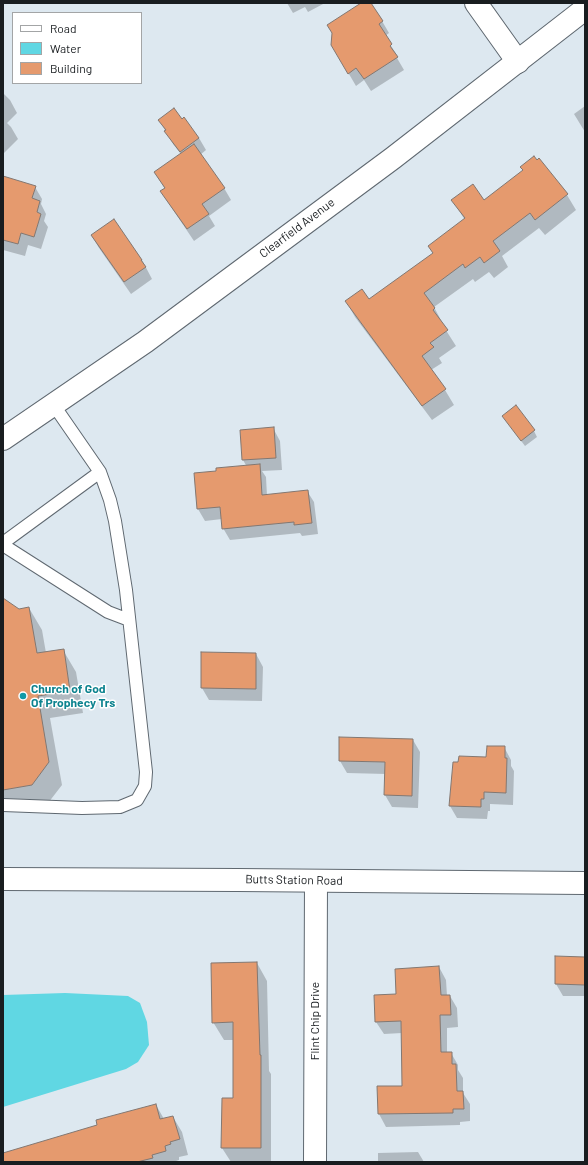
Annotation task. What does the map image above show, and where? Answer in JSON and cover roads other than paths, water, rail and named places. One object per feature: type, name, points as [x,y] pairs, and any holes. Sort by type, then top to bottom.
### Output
[{"type":"street","points":[[476,3],[518,62]]},
{"type":"street","name":"Clearfield Avenue","points":[[3,439],[145,342],[393,158],[585,9]]},
{"type":"street","name":"Butts Station Road","points":[[3,879],[585,883]]},
{"type":"street","name":"Flint Chip Drive","points":[[315,1162],[316,881]]},
{"type":"lane","points":[[3,805],[82,808],[120,807],[137,800],[145,786],[146,772],[126,590],[120,545],[110,500],[100,472],[53,404]]},
{"type":"lane","points":[[100,472],[3,544],[108,612],[129,620]]},
{"type":"water","points":[[65,993],[128,996],[140,1003],[147,1022],[149,1045],[138,1062],[126,1069],[3,1107],[3,995]]},
{"type":"place","name":"Church of God Of Prophecy Trs","points":[[23,696]]}]
